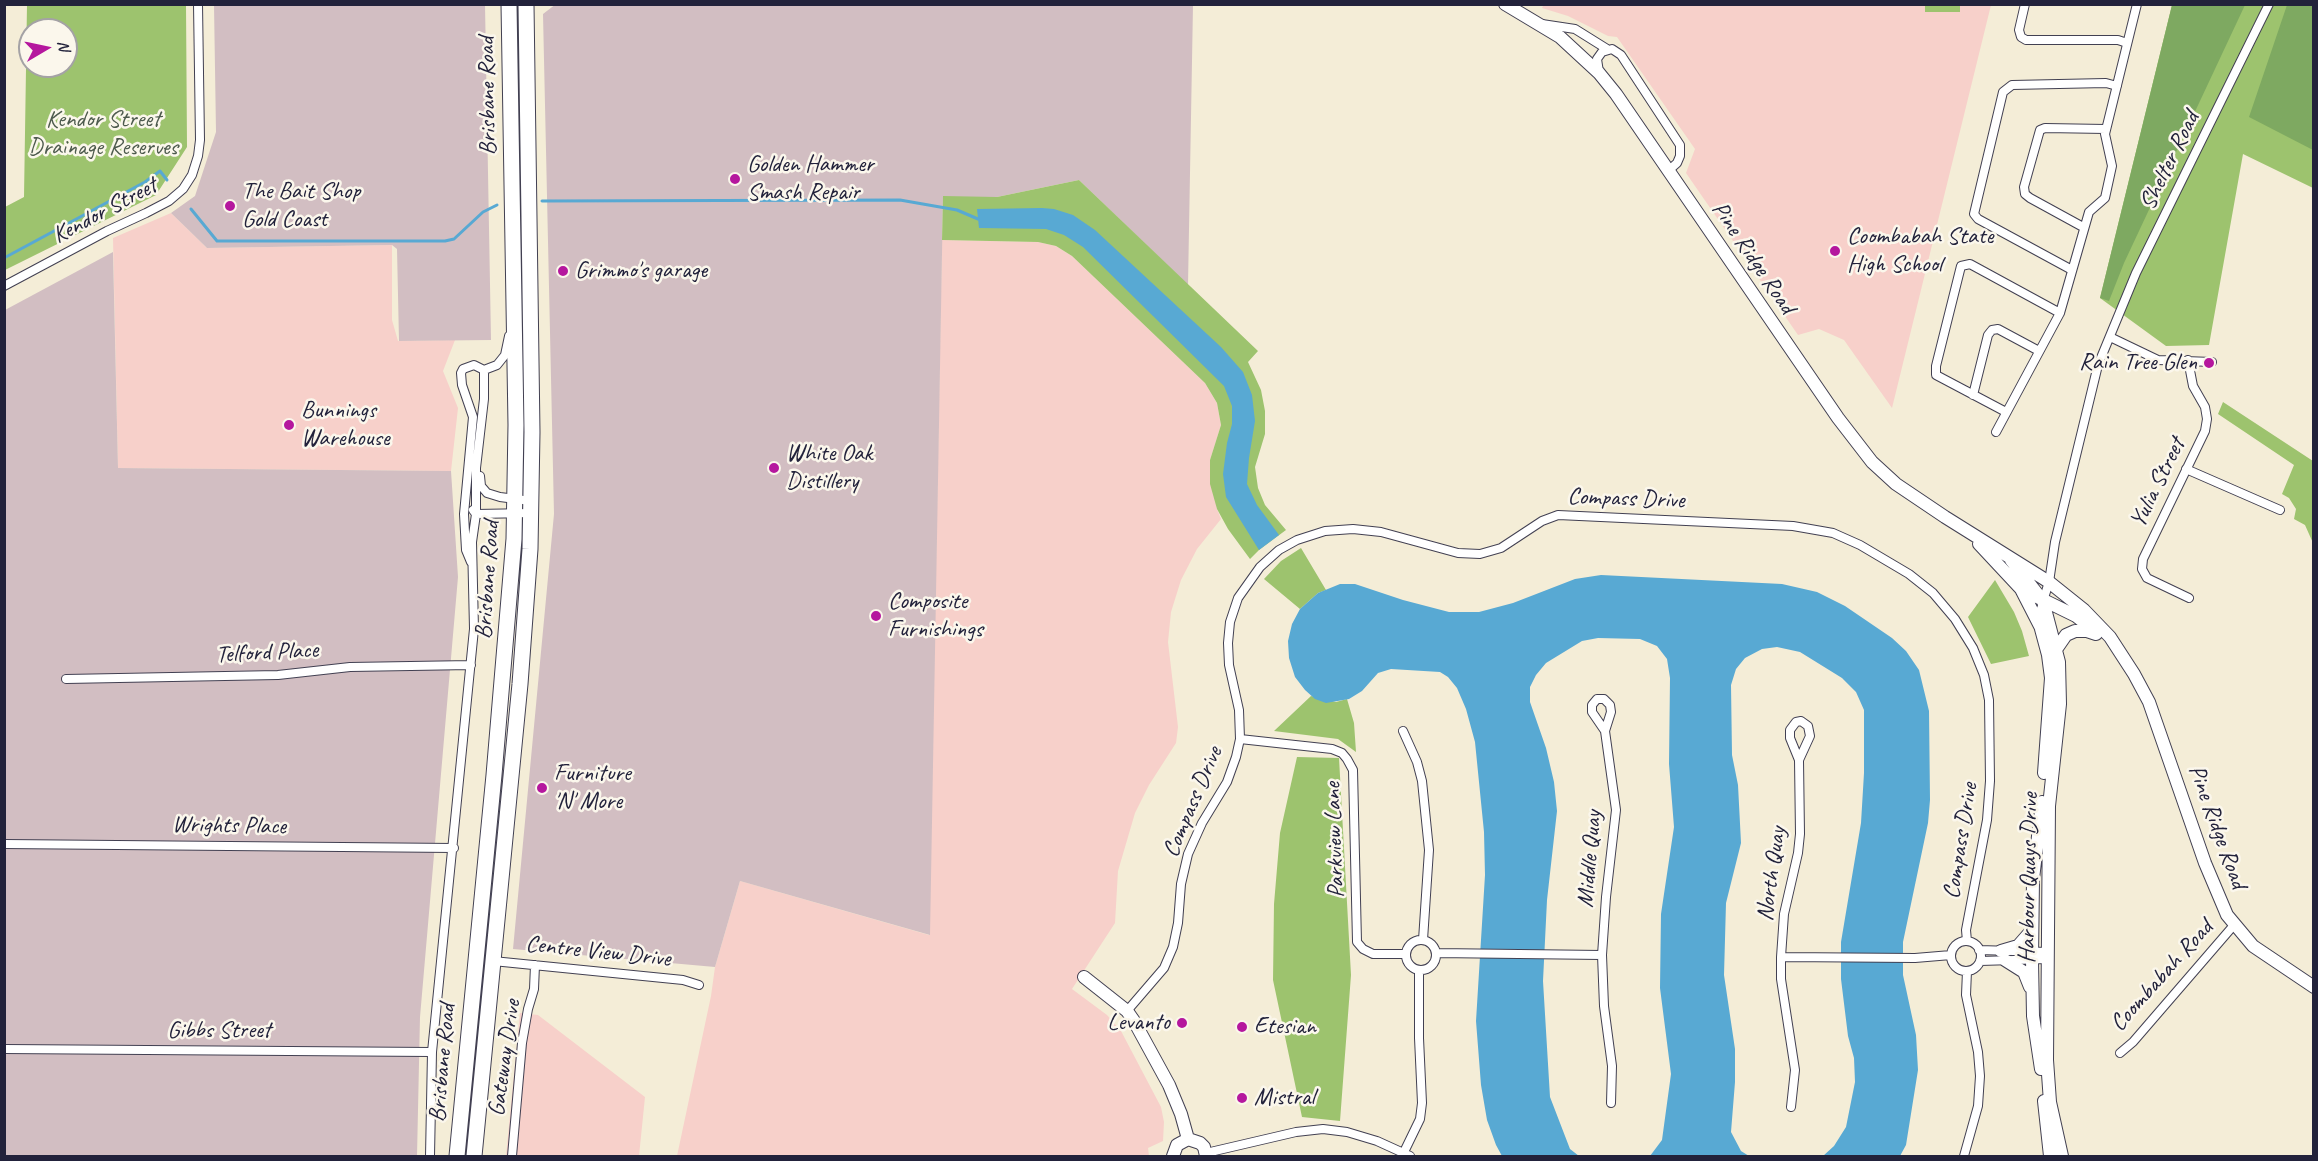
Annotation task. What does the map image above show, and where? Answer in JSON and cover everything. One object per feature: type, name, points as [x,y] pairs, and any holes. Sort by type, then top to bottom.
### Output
[{"type":"highway","name":"Brisbane Road","points":[[457,1156],[502,686],[515,506],[509,4]]},
{"type":"highway","name":"Brisbane Road","points":[[474,1156],[524,636],[531,507],[526,4]]},
{"type":"street","name":"Kendor Street","points":[[4,286],[107,231],[170,201],[183,189],[192,175],[200,140],[198,4]]},
{"type":"street","name":"Pine Ridge Road","points":[[1505,4],[1542,24],[1566,42],[1599,73],[1861,450],[1896,484],[2049,582],[2094,619],[2110,637],[2149,702],[2205,863],[2234,925],[2259,951],[2313,987]]},
{"type":"street","points":[[2025,4],[2019,30],[2021,37],[2026,40],[2118,40],[2127,43]]},
{"type":"street","points":[[1996,432],[2060,313],[2089,212],[2105,198],[2112,166],[2105,143],[2106,129],[2137,4]]},
{"type":"street","name":"Shelter Road","points":[[2110,337],[2136,273],[2269,4]]},
{"type":"street","points":[[1542,24],[1575,29],[1607,50]]},
{"type":"street","points":[[1599,73],[1597,59],[1607,50],[1612,49],[1621,55],[1680,145],[1680,156],[1677,163],[1668,171]]},
{"type":"street","points":[[2072,270],[1976,217],[1974,209],[1997,114],[2003,92],[2012,85],[2106,83],[2117,86]]},
{"type":"street","points":[[2083,227],[2030,198],[2025,194],[2024,187],[2040,130],[2045,128],[2106,129]]},
{"type":"street","points":[[2006,412],[1939,378],[1935,371],[1961,266],[1970,264],[2060,313]]},
{"type":"street","points":[[472,566],[466,550],[465,495],[473,417],[462,385],[461,373],[463,369],[474,365],[484,370],[501,361],[514,316]]},
{"type":"street","points":[[1973,395],[1988,335],[1992,330],[1998,329],[2039,351]]},
{"type":"street","points":[[2043,601],[2098,365],[2110,337],[2158,360],[2212,362]]},
{"type":"street","name":"Yulia Street","points":[[2188,360],[2193,386],[2205,406],[2207,419],[2205,431],[2142,559],[2142,569],[2147,578],[2189,598]]},
{"type":"street","points":[[472,566],[476,514],[476,468],[486,380],[484,370]]},
{"type":"street","points":[[479,452],[480,481],[484,490],[515,506],[531,507]]},
{"type":"street","points":[[2187,469],[2280,510]]},
{"type":"street","points":[[465,495],[476,514]]},
{"type":"street","points":[[476,514],[515,506],[531,507]]},
{"type":"street","name":"Compass Drive","points":[[1127,1011],[1164,968],[1173,947],[1178,923],[1181,884],[1188,854],[1202,823],[1227,782],[1240,739],[1239,710],[1229,665],[1228,643],[1230,622],[1238,597],[1260,567],[1279,550],[1298,540],[1325,531],[1353,529],[1381,532],[1458,553],[1480,554],[1501,548],[1542,521],[1558,515],[1793,526],[1833,533],[1860,545],[1909,574],[1933,593],[1955,619],[1967,638],[1984,675],[1989,700],[1988,820],[1966,930],[1967,941]]},
{"type":"street","name":"Pine Ridge Road","points":[[1971,534],[2021,589],[2076,616],[2118,650]]},
{"type":"street","name":"Harbour Quays Drive","points":[[2009,557],[2043,601],[2056,648],[2061,689],[2049,806],[2047,1060],[2050,1102],[2062,1156]]},
{"type":"street","name":"Brisbane Road","points":[[430,1156],[432,1052],[475,620],[472,566]]},
{"type":"street","points":[[2021,589],[2041,629]]},
{"type":"street","name":"Harbour Quays Drive","points":[[2043,601],[2041,629],[2048,655],[2051,684],[2042,802],[2033,879],[2032,994],[2050,1156]]},
{"type":"street","points":[[2056,648],[2066,635],[2075,631],[2087,631],[2100,636]]},
{"type":"street","name":"Telford Place","points":[[66,679],[278,675],[350,667],[471,665]]},
{"type":"street","points":[[1402,731],[1417,762],[1422,781],[1429,850],[1423,940]]},
{"type":"street","name":"Middle Quay","points":[[1605,732],[1616,810],[1602,955],[1604,1005],[1612,1066],[1611,1103]]},
{"type":"street","name":"Parkview Lane","points":[[1240,739],[1332,748],[1342,753],[1347,759],[1353,770],[1357,942],[1364,950],[1373,954],[1406,954]]},
{"type":"street","name":"North Quay","points":[[1791,1107],[1795,1070],[1781,979],[1781,957],[1784,914],[1798,854],[1800,834],[1799,760]]},
{"type":"street","name":"Wrights Place","points":[[4,844],[454,848]]},
{"type":"street","name":"Coombabah Road","points":[[2120,1053],[2133,1042],[2234,925]]},
{"type":"street","points":[[2003,956],[2018,946],[2032,930]]},
{"type":"street","points":[[1423,940],[1431,943],[1436,953],[1432,964],[1419,970],[1409,964],[1406,954],[1412,943],[1423,940]]},
{"type":"street","points":[[1967,941],[1974,943],[1979,950],[1980,961],[1976,967],[1967,971],[1957,968],[1951,955],[1956,945],[1967,941]]},
{"type":"street","points":[[1979,950],[2003,956],[2024,972],[2032,994]]},
{"type":"street","points":[[1436,953],[1602,955]]},
{"type":"street","name":"North Quay","points":[[1781,957],[1915,958],[1951,955]]},
{"type":"street","points":[[1980,961],[2003,956],[2048,956]]},
{"type":"street","name":"Centre View Drive","points":[[493,961],[683,980],[699,985]]},
{"type":"street","name":"Gateway Drive","points":[[512,1156],[522,1043],[534,989],[535,964]]},
{"type":"street","points":[[1173,1156],[1177,1145],[1188,1139],[1200,1143],[1206,1155],[1296,1132],[1323,1130],[1347,1132],[1377,1141],[1407,1154],[1420,1119],[1422,1103],[1419,970]]},
{"type":"street","points":[[1964,1156],[1978,1106],[1980,1076],[1978,1052],[1965,995],[1967,971]]},
{"type":"street","points":[[1084,977],[1127,1011],[1169,1085],[1188,1139]]},
{"type":"street","name":"Gibbs Street","points":[[4,1049],[432,1052]]},
{"type":"shaded area","points":[[556,4],[1193,5],[1188,285],[1079,180],[997,197],[943,197],[930,935],[740,881],[715,967],[513,949],[554,514],[543,14]]},
{"type":"shaded area","name":"Coombabah State High School","points":[[1544,4],[1991,5],[1892,408],[1844,340],[1819,329],[1798,335],[1686,173],[1695,149],[1617,37],[1608,36],[1568,16],[1542,8]]},
{"type":"shaded area","points":[[214,5],[485,5],[491,340],[399,341],[397,249],[392,245],[207,248],[171,213],[195,196],[216,132]]},
{"type":"shaded area","points":[[171,213],[207,248],[392,245],[392,320],[398,341],[455,340],[443,371],[458,408],[451,471],[118,468],[113,238]]},
{"type":"shaded area","points":[[942,240],[1038,242],[1056,246],[1072,256],[1205,383],[1217,403],[1221,425],[1210,460],[1217,509],[1221,519],[1197,549],[1181,580],[1171,612],[1168,642],[1178,727],[1176,743],[1149,785],[1135,813],[1118,871],[1115,923],[1072,989],[1107,1015],[1121,1031],[1161,1107],[1164,1122],[1163,1141],[1148,1148],[1149,1156],[677,1156],[715,967],[740,881],[929,935]]},
{"type":"shaded area","points":[[113,252],[118,468],[451,471],[458,577],[420,1017],[417,1156],[5,1156],[5,310]]},
{"type":"shaded area","points":[[520,1013],[538,1015],[645,1097],[639,1156],[506,1156]]},
{"type":"green space","name":"Kendor Street Drainage Reserves","points":[[27,5],[186,5],[187,147],[156,195],[5,270],[5,207],[24,197],[26,78],[78,78],[78,18],[27,18]]},
{"type":"green space","points":[[1925,5],[1960,5],[1960,12],[1925,12]]},
{"type":"green space","points":[[2172,5],[2313,5],[2313,188],[2243,154],[2209,345],[2166,346],[2100,298]]},
{"type":"green space","points":[[2172,5],[2245,5],[2124,263],[2109,301],[2100,298]]},
{"type":"green space","points":[[2287,5],[2313,5],[2313,150],[2249,117]]},
{"type":"green space","points":[[1079,180],[1258,351],[1248,362],[1261,390],[1265,411],[1265,434],[1255,467],[1258,488],[1265,505],[1286,530],[1250,559],[1228,529],[1217,509],[1210,484],[1210,460],[1221,425],[1217,403],[1205,383],[1072,256],[1056,246],[1038,242],[942,240],[943,196],[997,197]]},
{"type":"green space","points":[[2223,402],[2313,461],[2313,543],[2305,525],[2294,519],[2296,509],[2289,498],[2282,494],[2294,465],[2218,414]]},
{"type":"green space","points":[[1301,548],[1326,590],[1318,593],[1300,609],[1264,579],[1281,561]]},
{"type":"green space","points":[[1995,580],[2014,612],[2029,656],[1991,664],[1968,617]]},
{"type":"green space","points":[[1311,696],[1336,702],[1347,699],[1354,723],[1356,752],[1338,739],[1274,731]]},
{"type":"green space","points":[[1297,757],[1339,758],[1351,975],[1340,1121],[1302,1117],[1273,980],[1274,904],[1280,833]]},
{"type":"water","points":[[1042,208],[1073,215],[1095,230],[1221,347],[1243,372],[1252,395],[1255,421],[1247,484],[1257,505],[1279,535],[1259,550],[1226,497],[1223,474],[1232,424],[1232,406],[1224,386],[1083,247],[1064,235],[1046,229],[979,228],[977,209]]},
{"type":"water","points":[[1601,575],[1782,584],[1817,592],[1845,606],[1892,638],[1906,651],[1919,670],[1929,711],[1930,800],[1928,823],[1903,942],[1903,975],[1916,1035],[1918,1070],[1906,1145],[1900,1156],[1823,1156],[1834,1146],[1846,1127],[1855,1082],[1854,1058],[1848,1036],[1841,979],[1841,942],[1861,823],[1864,710],[1856,692],[1842,678],[1800,652],[1777,647],[1762,649],[1745,658],[1736,669],[1731,685],[1732,755],[1738,785],[1741,843],[1726,903],[1724,975],[1735,1049],[1731,1132],[1741,1151],[1749,1156],[1650,1156],[1662,1140],[1671,1074],[1660,988],[1661,914],[1674,827],[1669,764],[1670,678],[1667,659],[1657,646],[1640,639],[1598,638],[1582,641],[1546,663],[1530,687],[1530,702],[1546,748],[1554,782],[1557,811],[1547,900],[1543,981],[1550,1097],[1570,1149],[1579,1156],[1502,1156],[1496,1145],[1487,1120],[1481,1085],[1476,1021],[1485,875],[1484,832],[1475,742],[1466,709],[1457,688],[1448,677],[1440,672],[1391,669],[1378,673],[1362,691],[1349,699],[1326,703],[1315,699],[1295,677],[1289,658],[1288,641],[1292,624],[1300,609],[1318,593],[1340,584],[1355,584],[1449,612],[1479,612],[1513,603],[1575,579]]},
{"type":"waterway","points":[[4,258],[145,182],[160,171],[167,180]]},
{"type":"waterway","points":[[542,201],[900,200],[957,210],[978,219]]},
{"type":"waterway","points":[[191,209],[217,241],[445,241],[454,239],[483,212],[497,205]]},
{"type":"place","name":"Golden Hammer Smash Repair","points":[[735,179]]},
{"type":"place","name":"The Bait Shop Gold Coast","points":[[230,206]]},
{"type":"place","name":"Coombabah State High School","points":[[1835,251]]},
{"type":"place","name":"Grimmo's garage","points":[[563,271]]},
{"type":"place","name":"Rain Tree Glen","points":[[2209,363]]},
{"type":"place","name":"Bunnings Warehouse","points":[[289,425]]},
{"type":"place","name":"White Oak Distillery","points":[[774,468]]},
{"type":"place","name":"Composite Furnishings","points":[[876,616]]},
{"type":"place","name":"Furniture 'N' More","points":[[542,788]]},
{"type":"place","name":"Levanto","points":[[1182,1023]]},
{"type":"place","name":"Etesian","points":[[1242,1027]]},
{"type":"place","name":"Mistral","points":[[1242,1098]]}]
